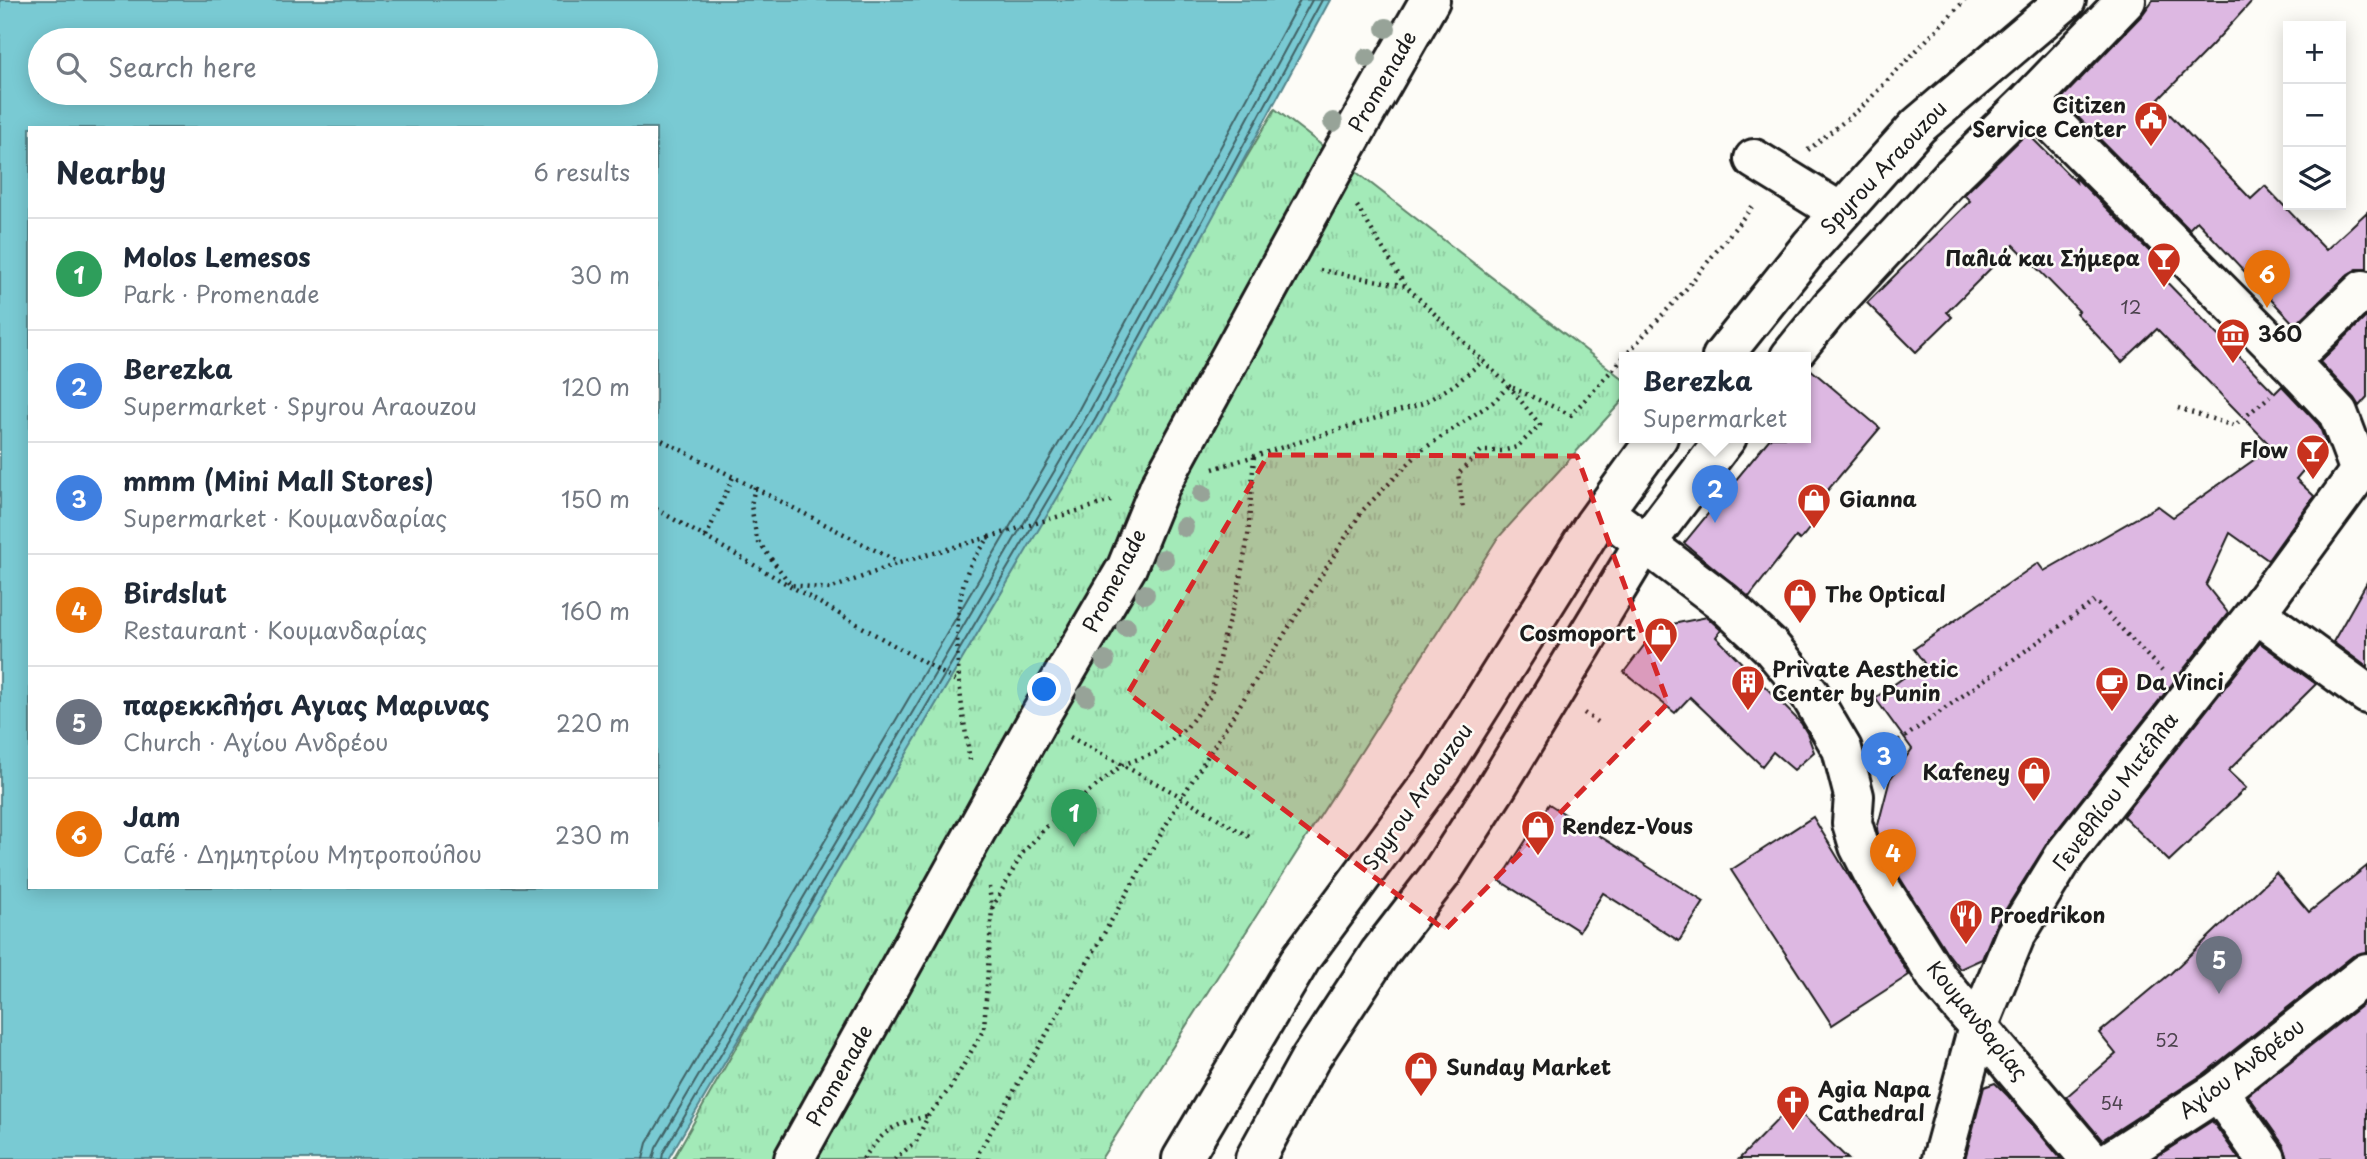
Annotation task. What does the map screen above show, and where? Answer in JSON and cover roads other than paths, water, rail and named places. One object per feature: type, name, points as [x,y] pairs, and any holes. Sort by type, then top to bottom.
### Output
[{"type":"street","name":"Promenade","points":[[794,1159],[1038,719],[1127,567],[1160,486],[1430,0]]},
{"type":"street","name":"Spyrou Araouzou","points":[[1726,352],[1840,212],[1918,126],[2066,0]]},
{"type":"street","points":[[1794,352],[1829,309],[1943,185],[2031,100],[2126,0]]},
{"type":"street","points":[[2031,100],[2338,413],[2363,470]]},
{"type":"street","points":[[1754,159],[1840,212]]},
{"type":"street","points":[[2293,367],[2363,290],[2367,293]]},
{"type":"street","name":"Spyrou Araouzou","points":[[1182,1159],[1303,957],[1441,769],[1604,512],[1654,443]]},
{"type":"street","points":[[1255,1159],[1310,1059],[1379,954],[1447,864],[1646,544],[1722,443]]},
{"type":"street","name":"Γενεθλίου Μιτέλλα","points":[[1942,1159],[1978,1027],[2015,936],[2066,853],[2256,614],[2363,470]]},
{"type":"street","name":"Κουμανδαρίας","points":[[1604,512],[1723,602],[1771,647],[1809,693],[1842,749],[1854,796],[1852,823],[1859,846],[1881,889],[1938,979],[2091,1159]]},
{"type":"street","points":[[2256,614],[2367,694]]},
{"type":"street","name":"Αγίου Ανδρέου","points":[[2113,1159],[2218,1091],[2367,973]]},
{"type":"street","points":[[2218,1091],[2266,1159]]},
{"type":"water","points":[[0,0],[1330,0],[1102,422],[668,1159],[0,1159]]},
{"type":"place","name":"Citizen Service Center","points":[[2151,148]]},
{"type":"place","name":"Παλιά και Σήμερα","points":[[2164,289]]},
{"type":"place","name":"Jam","points":[[2267,308]]},
{"type":"place","name":"360","points":[[2233,365]]},
{"type":"place","name":"Flow","points":[[2313,481]]},
{"type":"place","name":"Berezka","points":[[1715,523]]},
{"type":"place","name":"Gianna","points":[[1814,530]]},
{"type":"place","name":"The Optical","points":[[1800,625]]},
{"type":"place","name":"Cosmoport","points":[[1661,664]]},
{"type":"place","name":"Private Aesthetic Center by Punin","points":[[1748,712]]},
{"type":"place","name":"Da Vinci","points":[[2112,713]]},
{"type":"place","name":"mmm (Mini Mall Stores)","points":[[1884,790]]},
{"type":"place","name":"Kafeney","points":[[2034,803]]},
{"type":"place","name":"Molos Lemesos","points":[[1074,847]]},
{"type":"place","name":"Rendez-Vous","points":[[1538,857]]},
{"type":"place","name":"Birdslut","points":[[1893,887]]},
{"type":"place","name":"Proedrikon","points":[[1966,946]]},
{"type":"place","name":"παρεκκλήσι Αγιας Μαρινας","points":[[2219,994]]},
{"type":"place","name":"Sunday Market","points":[[1421,1098]]},
{"type":"place","name":"Agia Napa Cathedral","points":[[1793,1132]]}]
